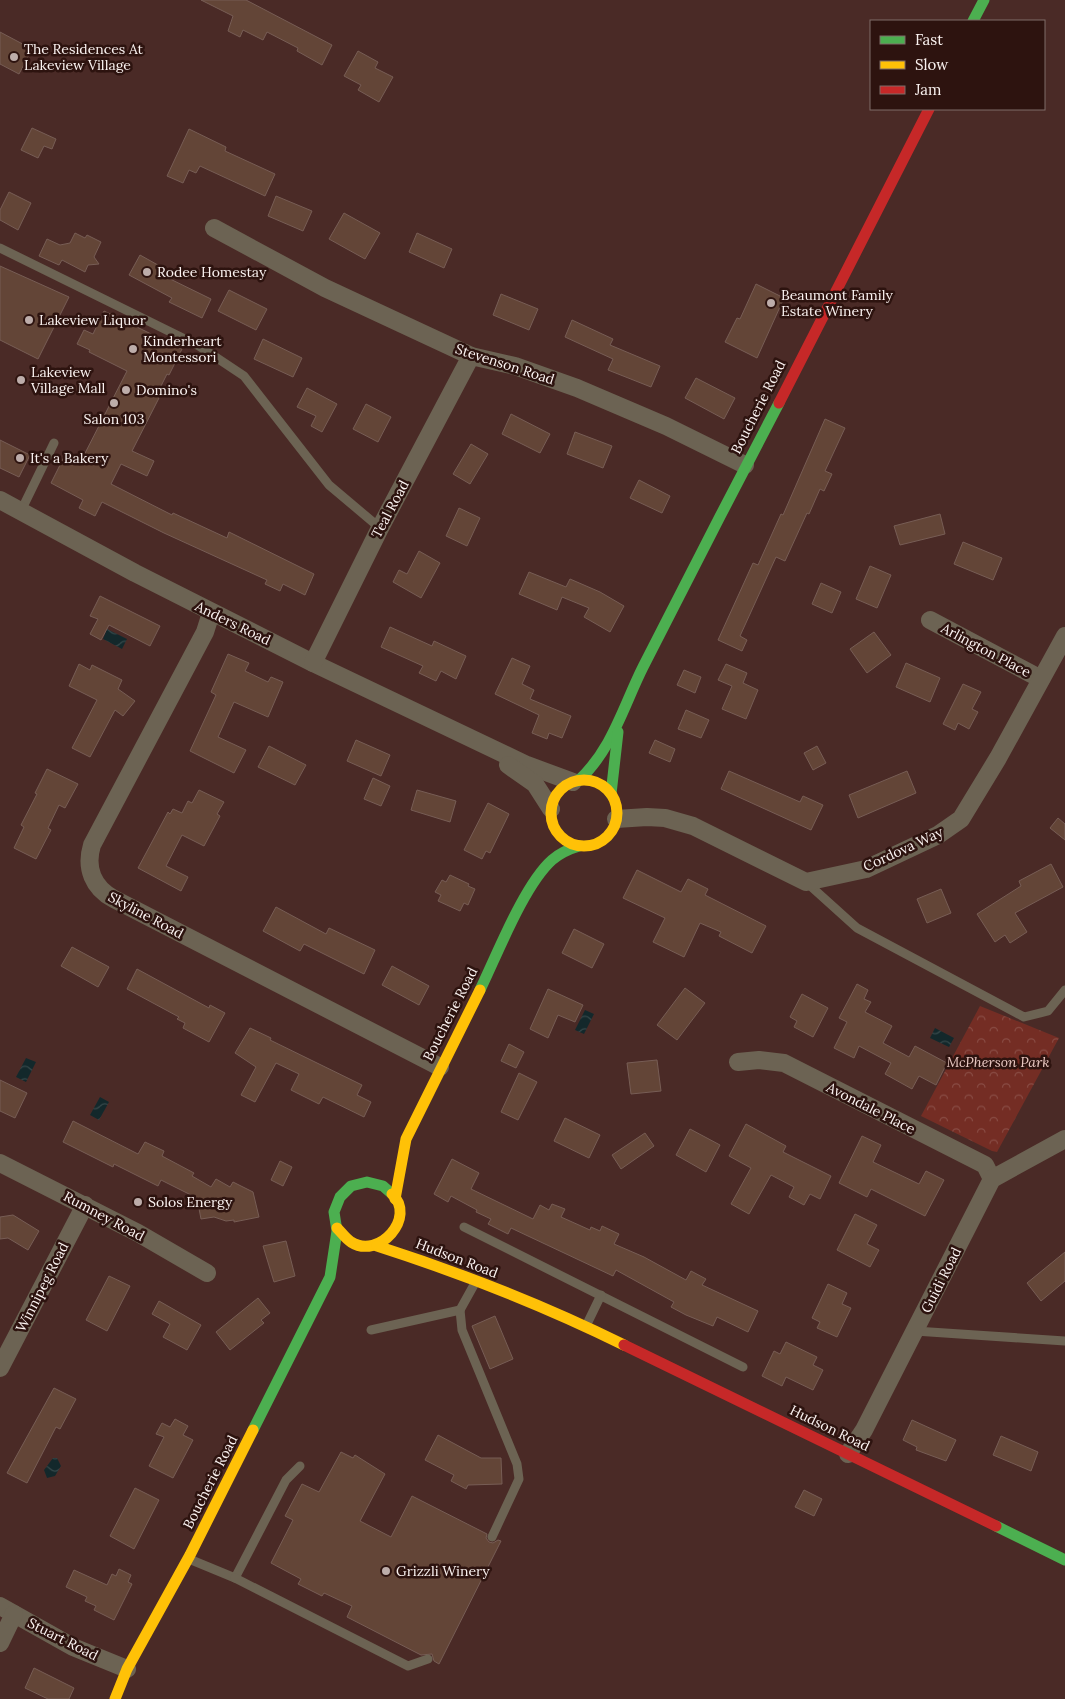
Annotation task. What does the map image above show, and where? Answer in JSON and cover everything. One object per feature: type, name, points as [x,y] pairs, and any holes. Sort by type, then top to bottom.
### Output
[{"type":"main road","points":[[974,20],[984,0]]},
{"type":"main road","name":"Boucherie Road","points":[[575,782],[589,772],[619,721],[628,696],[745,465],[928,110]]},
{"type":"main road","name":"Boucherie Road","points":[[611,794],[619,721]]},
{"type":"main road","points":[[544,838],[551,814],[558,792],[575,782],[593,782],[611,794],[616,806],[614,827],[603,840],[588,846],[579,846],[560,837],[551,814]]},
{"type":"main road","name":"Boucherie Road","points":[[377,1246],[401,1227],[399,1208],[395,1199],[405,1140],[523,902],[550,860],[567,849],[579,846]]},
{"type":"main road","name":"Boucherie Road","points":[[523,902],[535,858]]},
{"type":"main road","name":"Boucherie Road","points":[[392,1154],[405,1140]]},
{"type":"main road","name":"Boucherie Road","points":[[115,1699],[127,1669],[187,1559],[330,1277],[337,1228],[334,1212],[340,1197],[348,1188],[366,1182],[379,1168]]},
{"type":"main road","points":[[366,1182],[383,1186],[395,1199]]},
{"type":"main road","points":[[337,1228],[349,1242],[363,1247],[377,1246]]},
{"type":"main road","name":"Hudson Road","points":[[377,1246],[476,1281],[583,1325]]},
{"type":"main road","name":"Boucherie Road","points":[[330,1277],[363,1247]]},
{"type":"main road","name":"Hudson Road","points":[[430,1250],[1065,1560]]},
{"type":"street","name":"Stevenson Road","points":[[214,228],[325,288],[471,356],[515,366],[577,388],[666,426],[745,465]]},
{"type":"street","name":"Teal Road","points":[[313,663],[380,528],[471,356]]},
{"type":"street","name":"Anders Road","points":[[0,500],[211,613],[527,765],[575,782]]},
{"type":"street","name":"Skyline Road","points":[[211,613],[205,632],[92,845],[89,866],[94,880],[102,891],[114,899],[440,1067]]},
{"type":"street","name":"Arlington Place","points":[[930,620],[1041,679]]},
{"type":"street","name":"Cordova Way","points":[[806,882],[866,869],[938,835],[961,819],[1065,636]]},
{"type":"street","name":"Anders Road","points":[[471,738],[535,784],[551,814]]},
{"type":"street","points":[[616,819],[665,818],[693,826],[806,882]]},
{"type":"street","name":"Avondale Place","points":[[738,1062],[759,1060],[784,1063],[985,1166],[992,1179]]},
{"type":"street","points":[[992,1179],[1065,1139]]},
{"type":"street","name":"Rumney Road","points":[[0,1163],[85,1205],[207,1273]]},
{"type":"street","name":"Guidi Road","points":[[848,1454],[864,1430],[992,1179]]},
{"type":"street","name":"Winnipeg Road","points":[[0,1368],[85,1205]]},
{"type":"street","points":[[0,1643],[7,1610]]},
{"type":"street","name":"Stuart Road","points":[[7,1610],[73,1647],[127,1669]]},
{"type":"lane","points":[[0,248],[199,346],[244,376],[329,485],[380,528]]},
{"type":"lane","points":[[21,511],[54,443]]},
{"type":"lane","points":[[806,882],[857,928],[1024,1017],[1048,1012],[1065,990]]},
{"type":"lane","points":[[464,1227],[743,1367]]},
{"type":"lane","points":[[476,1281],[460,1310],[462,1330],[517,1464],[519,1479],[513,1496],[492,1537]]},
{"type":"lane","points":[[583,1325],[601,1296]]},
{"type":"lane","points":[[371,1330],[460,1310]]},
{"type":"lane","points":[[915,1331],[1065,1341]]},
{"type":"lane","points":[[235,1578],[286,1480],[300,1466]]},
{"type":"lane","points":[[187,1559],[235,1578],[408,1666],[428,1659]]},
{"type":"green space","name":"McPherson Park","points":[[980,1006],[1059,1038],[997,1152],[921,1116]]},
{"type":"water","points":[[107,629],[127,639],[122,649],[103,639]]},
{"type":"water","points":[[585,1010],[594,1014],[584,1034],[575,1030]]},
{"type":"water","points":[[935,1028],[954,1038],[949,1047],[930,1038]]},
{"type":"water","points":[[26,1058],[36,1062],[26,1082],[16,1077]]},
{"type":"water","points":[[100,1097],[109,1102],[99,1120],[90,1115]]},
{"type":"water","points":[[53,1458],[57,1458],[61,1466],[55,1476],[47,1478],[44,1470]]},
{"type":"building","points":[[201,0],[246,0],[332,45],[322,65],[297,51],[298,48],[267,32],[263,40],[243,30],[240,37],[228,31],[233,16]]},
{"type":"building","name":"The Residences At Lakeview Village","points":[[0,32],[32,49],[19,74],[0,64]]},
{"type":"building","points":[[358,51],[378,62],[375,68],[393,77],[379,102],[358,90],[361,85],[344,76]]},
{"type":"building","points":[[32,128],[56,139],[52,149],[44,146],[38,158],[21,150]]},
{"type":"building","points":[[189,129],[226,147],[225,151],[275,174],[265,196],[200,166],[196,173],[189,170],[183,183],[167,176]]},
{"type":"building","points":[[9,192],[31,203],[18,230],[0,220],[0,210]]},
{"type":"building","points":[[276,196],[312,211],[303,231],[268,216]]},
{"type":"building","points":[[344,213],[380,233],[365,259],[329,239]]},
{"type":"building","points":[[75,233],[85,238],[87,235],[101,242],[94,257],[99,264],[88,265],[85,272],[62,260],[59,265],[39,256],[47,239],[60,245],[70,243]]},
{"type":"building","points":[[417,233],[452,249],[444,268],[409,252]]},
{"type":"building","points":[[140,255],[165,269],[162,275],[211,299],[202,318],[169,302],[172,298],[129,275]]},
{"type":"building","points":[[0,266],[69,297],[38,359],[0,340]]},
{"type":"building","points":[[756,284],[784,298],[757,358],[725,342],[737,318],[740,319]]},
{"type":"building","points":[[229,290],[267,309],[256,330],[218,311]]},
{"type":"building","points":[[501,294],[538,309],[529,330],[493,315]]},
{"type":"building","points":[[104,311],[182,349],[156,396],[159,398],[132,451],[154,461],[147,476],[121,464],[111,484],[172,515],[173,513],[227,538],[229,532],[314,574],[305,595],[283,584],[280,591],[265,584],[267,580],[164,533],[102,502],[95,516],[79,508],[83,500],[51,483],[65,455],[80,463],[127,371],[77,344],[84,330],[93,334]]},
{"type":"building","points":[[572,320],[613,339],[610,345],[660,366],[651,387],[608,370],[613,359],[565,337]]},
{"type":"building","points":[[263,339],[302,358],[293,377],[254,359]]},
{"type":"building","points":[[696,378],[735,398],[724,419],[685,398]]},
{"type":"building","points":[[307,388],[337,404],[322,432],[311,426],[316,416],[297,407]]},
{"type":"building","points":[[366,404],[391,417],[378,442],[353,429]]},
{"type":"building","points":[[511,414],[550,434],[540,453],[502,434]]},
{"type":"building","points":[[825,419],[845,428],[825,471],[832,474],[824,491],[820,489],[809,514],[807,513],[785,561],[776,557],[740,636],[747,640],[742,651],[718,640],[753,563],[758,565],[781,514],[783,515]]},
{"type":"building","points":[[575,432],[612,446],[603,468],[567,454]]},
{"type":"building","points":[[0,440],[30,455],[19,477],[0,468]]},
{"type":"building","points":[[471,444],[488,454],[470,484],[453,474]]},
{"type":"building","points":[[639,480],[670,496],[662,513],[630,498]]},
{"type":"building","points":[[459,508],[480,518],[467,546],[446,536]]},
{"type":"building","points":[[940,514],[945,534],[900,545],[894,526]]},
{"type":"building","points":[[963,542],[1002,558],[993,580],[954,564]]},
{"type":"building","points":[[419,551],[440,563],[421,598],[393,582],[399,570],[407,574]]},
{"type":"building","points":[[870,566],[891,575],[877,608],[856,599]]},
{"type":"building","points":[[529,572],[566,587],[570,579],[600,592],[624,606],[610,632],[584,617],[589,608],[562,597],[557,610],[519,594]]},
{"type":"building","points":[[821,583],[841,592],[832,613],[812,604]]},
{"type":"building","points":[[100,596],[160,626],[150,646],[109,625],[101,640],[90,634],[98,619],[90,616]]},
{"type":"building","points":[[390,627],[432,646],[434,641],[466,656],[456,679],[441,671],[436,681],[419,673],[423,666],[381,647]]},
{"type":"building","points":[[874,632],[891,655],[867,673],[850,649]]},
{"type":"building","points":[[228,654],[249,663],[245,671],[268,682],[271,677],[283,682],[268,717],[234,702],[218,737],[246,750],[234,773],[190,751],[216,695],[211,692]]},
{"type":"building","points":[[512,658],[530,666],[522,684],[534,690],[530,699],[571,716],[562,738],[549,733],[547,739],[532,733],[539,715],[495,694]]},
{"type":"building","points":[[906,663],[940,678],[930,702],[896,687]]},
{"type":"building","points":[[79,664],[90,670],[92,665],[122,680],[118,689],[135,701],[123,716],[115,710],[90,757],[72,748],[97,700],[69,686]]},
{"type":"building","points":[[726,664],[747,673],[743,683],[758,690],[746,719],[722,709],[732,686],[718,680]]},
{"type":"building","points":[[684,670],[701,677],[695,693],[677,685]]},
{"type":"building","points":[[963,684],[981,692],[972,709],[978,712],[969,729],[958,723],[955,730],[943,724]]},
{"type":"building","points":[[686,710],[709,720],[701,738],[678,729]]},
{"type":"building","points":[[356,740],[390,755],[381,776],[347,761]]},
{"type":"building","points":[[655,740],[675,749],[670,762],[649,753]]},
{"type":"building","points":[[269,746],[306,765],[295,785],[258,767]]},
{"type":"building","points":[[817,746],[826,763],[813,770],[804,753]]},
{"type":"building","points":[[47,769],[78,784],[65,808],[59,805],[48,828],[51,830],[36,859],[14,848],[24,827],[21,825]]},
{"type":"building","points":[[729,771],[800,802],[803,796],[823,805],[811,830],[721,789]]},
{"type":"building","points":[[907,771],[916,793],[858,818],[849,795]]},
{"type":"building","points":[[373,778],[390,786],[381,806],[364,799]]},
{"type":"building","points":[[199,790],[224,802],[217,814],[220,816],[204,846],[182,835],[166,866],[188,877],[181,891],[138,868],[168,812],[170,814],[173,809],[182,813],[188,801],[192,803]]},
{"type":"building","points":[[417,790],[456,801],[450,822],[411,810]]},
{"type":"building","points":[[488,803],[509,814],[490,853],[486,851],[482,859],[464,850]]},
{"type":"building","points":[[1058,818],[1065,824],[1065,840],[1050,828]]},
{"type":"building","points":[[1051,864],[1063,887],[1015,913],[1027,932],[1010,943],[1005,935],[995,942],[977,914],[1021,886],[1019,881]]},
{"type":"building","points":[[637,870],[681,892],[688,879],[708,889],[705,895],[766,926],[752,953],[719,936],[721,932],[700,923],[684,957],[653,942],[665,918],[623,898]]},
{"type":"building","points":[[450,875],[475,889],[468,905],[464,903],[460,911],[438,901],[441,895],[435,892],[442,880],[446,882]]},
{"type":"building","points":[[941,889],[951,913],[927,923],[917,899]]},
{"type":"building","points":[[276,907],[326,934],[329,928],[375,950],[364,974],[304,944],[300,951],[263,931]]},
{"type":"building","points":[[574,929],[604,944],[592,968],[562,953]]},
{"type":"building","points":[[72,947],[109,967],[98,987],[61,966]]},
{"type":"building","points":[[392,966],[429,986],[419,1005],[382,985]]},
{"type":"building","points":[[137,969],[209,1008],[210,1005],[225,1013],[209,1042],[183,1028],[185,1023],[177,1019],[179,1017],[127,989]]},
{"type":"building","points":[[857,984],[868,990],[864,999],[871,1002],[865,1012],[892,1026],[883,1043],[909,1057],[915,1046],[947,1063],[936,1085],[919,1076],[912,1089],[885,1074],[891,1063],[859,1046],[854,1058],[834,1048],[847,1022],[839,1018]]},
{"type":"building","points":[[685,988],[705,1003],[677,1040],[657,1025]]},
{"type":"building","points":[[548,989],[583,1005],[575,1022],[558,1015],[548,1038],[530,1029]]},
{"type":"building","points":[[802,994],[828,1008],[813,1037],[794,1027],[797,1021],[790,1017]]},
{"type":"building","points":[[250,1028],[271,1038],[270,1040],[362,1085],[357,1095],[371,1102],[364,1117],[323,1097],[319,1104],[291,1090],[299,1074],[276,1063],[255,1102],[241,1095],[256,1067],[235,1053]]},
{"type":"building","points":[[509,1044],[524,1052],[516,1068],[501,1061]]},
{"type":"building","points":[[657,1060],[661,1091],[631,1094],[627,1063]]},
{"type":"building","points":[[519,1073],[537,1082],[518,1120],[501,1112]]},
{"type":"building","points":[[0,1080],[27,1093],[15,1118],[0,1111]]},
{"type":"building","points":[[565,1118],[600,1135],[589,1158],[554,1141]]},
{"type":"building","points":[[73,1121],[138,1154],[145,1142],[164,1151],[162,1156],[194,1173],[192,1176],[211,1187],[216,1179],[230,1187],[233,1182],[253,1192],[259,1217],[234,1222],[234,1220],[226,1221],[214,1217],[201,1219],[197,1198],[161,1180],[158,1186],[114,1164],[113,1167],[63,1142]]},
{"type":"building","points":[[746,1124],[786,1146],[783,1152],[831,1176],[820,1199],[810,1194],[804,1205],[789,1197],[794,1187],[771,1175],[749,1214],[731,1204],[751,1168],[729,1156]]},
{"type":"building","points":[[690,1129],[720,1145],[706,1172],[676,1155]]},
{"type":"building","points":[[645,1133],[654,1146],[621,1169],[612,1155]]},
{"type":"building","points":[[862,1136],[881,1145],[873,1162],[919,1184],[926,1171],[944,1180],[925,1216],[871,1189],[867,1197],[839,1183]]},
{"type":"building","points":[[452,1159],[479,1173],[471,1189],[533,1219],[540,1205],[549,1210],[552,1204],[565,1209],[561,1217],[590,1230],[591,1227],[600,1231],[602,1226],[619,1234],[614,1244],[644,1257],[686,1280],[691,1271],[706,1279],[702,1285],[758,1311],[748,1332],[717,1317],[713,1326],[686,1315],[671,1307],[674,1302],[616,1270],[613,1276],[511,1228],[508,1234],[488,1224],[491,1219],[476,1212],[477,1210],[451,1196],[448,1202],[434,1194]]},
{"type":"building","points":[[280,1161],[292,1167],[283,1186],[271,1180]]},
{"type":"building","points":[[855,1214],[877,1225],[867,1244],[879,1250],[870,1267],[837,1250]]},
{"type":"building","points":[[13,1215],[39,1231],[28,1250],[8,1238],[0,1239],[0,1217]]},
{"type":"building","points":[[286,1241],[295,1276],[274,1282],[263,1246]]},
{"type":"building","points":[[1065,1252],[1065,1281],[1041,1301],[1027,1283]]},
{"type":"building","points":[[109,1276],[130,1286],[107,1331],[86,1320]]},
{"type":"building","points":[[828,1284],[847,1293],[842,1304],[851,1308],[837,1337],[817,1328],[820,1322],[812,1318]]},
{"type":"building","points":[[258,1298],[270,1313],[261,1320],[264,1323],[230,1350],[216,1332]]},
{"type":"building","points":[[159,1301],[201,1325],[187,1350],[163,1337],[170,1324],[152,1314]]},
{"type":"building","points":[[495,1316],[513,1359],[490,1369],[472,1326]]},
{"type":"building","points":[[786,1342],[817,1357],[813,1365],[823,1370],[813,1390],[786,1377],[782,1386],[762,1376],[774,1351],[780,1354]]},
{"type":"building","points":[[54,1388],[76,1399],[60,1429],[56,1427],[27,1483],[7,1473]]},
{"type":"building","points":[[175,1419],[188,1426],[183,1435],[193,1440],[173,1478],[149,1466],[164,1437],[156,1434],[162,1423],[170,1427]]},
{"type":"building","points":[[912,1420],[956,1440],[946,1461],[916,1450],[917,1447],[903,1440]]},
{"type":"building","points":[[438,1435],[481,1458],[501,1458],[502,1484],[468,1485],[466,1489],[451,1481],[454,1475],[425,1460]]},
{"type":"building","points":[[1001,1436],[1038,1452],[1031,1471],[993,1455]]},
{"type":"building","name":"Grizzli Winery","points":[[341,1452],[353,1458],[355,1455],[385,1474],[360,1521],[391,1537],[412,1496],[487,1534],[486,1538],[489,1542],[501,1541],[439,1664],[434,1661],[432,1654],[421,1655],[347,1617],[352,1606],[324,1593],[322,1596],[298,1584],[301,1579],[271,1563],[293,1520],[285,1516],[302,1484],[319,1492]]},
{"type":"building","points":[[135,1488],[159,1500],[134,1549],[110,1536]]},
{"type":"building","points":[[804,1490],[822,1499],[814,1516],[795,1507]]},
{"type":"building","points":[[119,1569],[131,1575],[128,1582],[132,1584],[114,1620],[94,1610],[96,1606],[85,1601],[87,1597],[66,1587],[74,1570],[107,1585],[112,1574],[116,1576]]},
{"type":"building","points":[[34,1668],[74,1688],[69,1699],[48,1699],[25,1688]]},
{"type":"traffic: fast","points":[[974,20],[984,0]]},
{"type":"traffic: fast","points":[[578,781],[600,756],[616,727],[643,667],[779,403]]},
{"type":"traffic: fast","points":[[611,794],[618,732]]},
{"type":"traffic: fast","points":[[480,990],[512,921],[531,886],[552,860],[558,855],[579,846]]},
{"type":"traffic: fast","points":[[253,1430],[330,1277],[337,1231],[334,1212],[340,1197],[351,1186],[367,1182],[383,1186],[392,1194]]},
{"type":"traffic: fast","points":[[996,1526],[1065,1560]]},
{"type":"traffic: slow","points":[[584,780],[597,782],[607,790],[615,800],[617,813],[615,826],[607,836],[597,844],[584,846],[571,844],[561,836],[553,826],[551,813],[553,800],[561,790],[571,782],[584,780]]},
{"type":"traffic: slow","points":[[395,1199],[406,1139],[480,990]]},
{"type":"traffic: slow","points":[[337,1228],[349,1241],[362,1246],[373,1245],[383,1241],[397,1224],[400,1214],[399,1203],[392,1194]]},
{"type":"traffic: slow","points":[[377,1246],[440,1267],[502,1291],[624,1345]]},
{"type":"traffic: slow","points":[[115,1699],[127,1669],[190,1555],[253,1430]]},
{"type":"traffic: jam","points":[[779,403],[928,110]]},
{"type":"traffic: jam","points":[[624,1345],[996,1526]]},
{"type":"place","name":"The Residences At Lakeview Village","points":[[14,57]]},
{"type":"place","name":"Rodee Homestay","points":[[147,272]]},
{"type":"place","name":"Beaumont Family Estate Winery","points":[[771,303]]},
{"type":"place","name":"Lakeview Liquor","points":[[29,320]]},
{"type":"place","name":"Kinderheart Montessori","points":[[133,349]]},
{"type":"place","name":"Lakeview Village Mall","points":[[21,380]]},
{"type":"place","name":"Domino's","points":[[126,390]]},
{"type":"place","name":"Salon 103","points":[[114,403]]},
{"type":"place","name":"It's a Bakery","points":[[20,458]]},
{"type":"place","name":"Solos Energy","points":[[138,1202]]},
{"type":"place","name":"Grizzli Winery","points":[[386,1571]]}]
